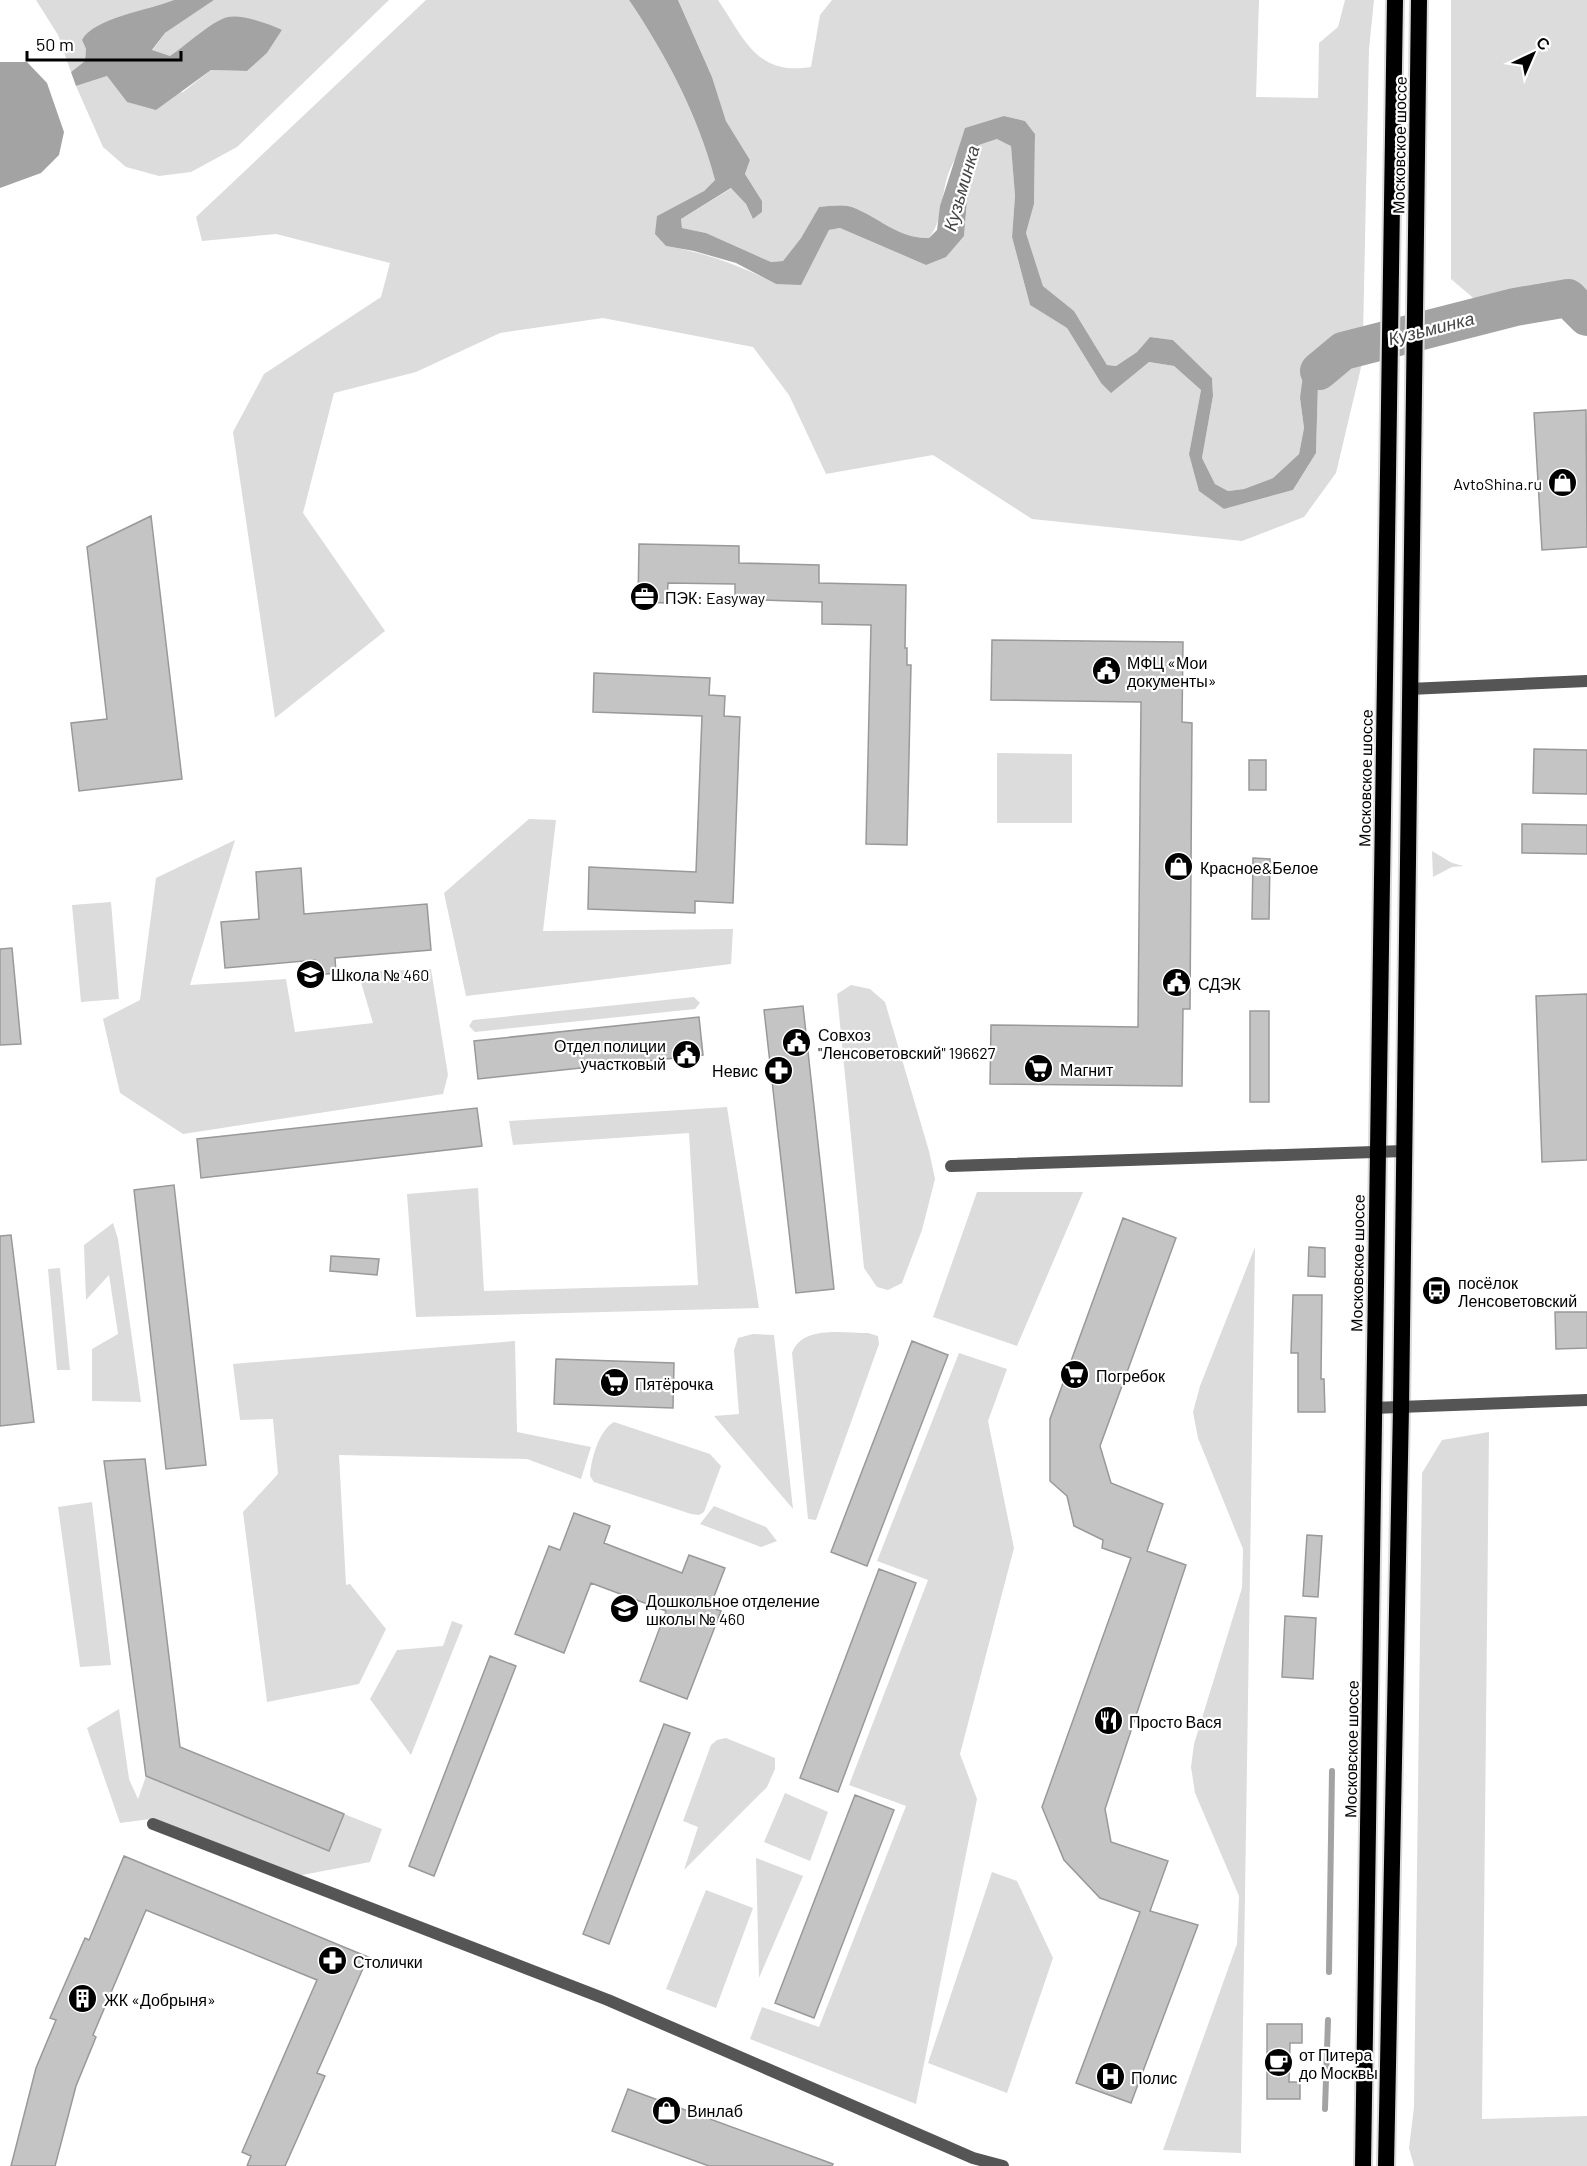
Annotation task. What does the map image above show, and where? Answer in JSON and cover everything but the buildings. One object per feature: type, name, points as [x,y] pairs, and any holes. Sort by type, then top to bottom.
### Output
[{"type":"highway","name":"Московское шоссе","points":[[1363,2166],[1395,0]]},
{"type":"highway","name":"Московское шоссе","points":[[1409,689],[1419,0]]},
{"type":"highway","points":[[1386,2166],[1401,1408],[1409,689]]},
{"type":"street","points":[[1409,689],[1587,681]]},
{"type":"street","points":[[951,1166],[1404,1151]]},
{"type":"street","points":[[1373,1408],[1587,1400]]},
{"type":"street","points":[[153,1824],[608,2000],[973,2158],[1003,2166]]},
{"type":"shaded area","points":[[36,0],[174,0],[82,40],[86,49],[85,61],[71,72],[58,35]]},
{"type":"shaded area","points":[[214,0],[389,0],[237,147],[191,172],[159,176],[126,167],[103,147],[76,86],[107,76],[127,102],[183,92],[211,70],[247,71],[267,53],[282,30],[228,17],[170,56],[152,51],[165,33]]},
{"type":"shaded area","points":[[426,0],[629,0],[656,42],[690,109],[715,180],[704,191],[657,216],[666,246],[722,260],[776,284],[818,249],[829,230],[840,228],[926,265],[964,236],[967,200],[979,145],[997,139],[1011,145],[1015,196],[1012,237],[1030,305],[1067,328],[1101,383],[1126,378],[1149,362],[1174,366],[1201,390],[1189,454],[1224,509],[1293,490],[1316,453],[1318,383],[1344,360],[1363,359],[1336,473],[1304,517],[1242,541],[1032,519],[933,455],[826,474],[789,395],[753,347],[603,318],[500,333],[416,372],[334,393],[303,513],[385,631],[275,718],[233,432],[264,374],[381,297],[390,263],[276,234],[202,241],[196,217]]},
{"type":"shaded area","points":[[678,0],[718,0],[744,40],[754,51],[764,60],[777,66],[792,68],[811,67],[820,15],[832,0],[1259,0],[1256,97],[1318,98],[1319,43],[1338,27],[1345,0],[1374,0],[1369,49],[1363,337],[1338,344],[1300,398],[1304,428],[1299,454],[1273,478],[1244,489],[1228,491],[1215,484],[1202,458],[1213,396],[1212,378],[1173,340],[1150,337],[1137,352],[1116,366],[1107,365],[1074,311],[1043,286],[1026,233],[1034,204],[1035,134],[1025,121],[1004,116],[956,158],[946,182],[938,222],[929,238],[898,231],[852,207],[840,205],[819,207],[801,238],[783,261],[771,262],[706,233],[682,228],[681,219],[732,188],[746,204],[753,219],[762,212],[762,201],[745,174],[750,160],[726,121],[712,77]]},
{"type":"shaded area","points":[[1451,0],[1587,0],[1587,292],[1573,282],[1478,302],[1451,279]]},
{"type":"shaded area","points":[[997,753],[1072,754],[1072,823],[997,823]]},
{"type":"shaded area","points":[[529,819],[556,820],[543,931],[733,929],[731,964],[466,996],[444,893]]},
{"type":"shaded area","points":[[235,840],[190,985],[286,979],[295,1032],[373,1023],[358,972],[431,969],[448,1075],[443,1094],[183,1134],[120,1093],[103,1019],[140,1000],[156,878]]},
{"type":"shaded area","points":[[1432,851],[1452,863],[1464,866],[1452,867],[1433,877]]},
{"type":"shaded area","points":[[111,902],[119,999],[81,1002],[72,905]]},
{"type":"shaded area","points":[[851,985],[870,989],[885,1002],[929,1151],[935,1179],[922,1230],[902,1283],[888,1290],[877,1287],[864,1268],[837,994]]},
{"type":"shaded area","points":[[694,997],[700,1003],[695,1009],[475,1032],[469,1026],[473,1020]]},
{"type":"shaded area","points":[[727,1107],[759,1308],[416,1317],[407,1194],[478,1188],[484,1291],[698,1285],[689,1133],[513,1145],[509,1121]]},
{"type":"shaded area","points":[[977,1192],[1083,1192],[1017,1346],[933,1317]]},
{"type":"shaded area","points":[[113,1223],[118,1239],[141,1402],[92,1401],[92,1349],[118,1334],[109,1275],[86,1300],[84,1245]]},
{"type":"shaded area","points":[[1255,1247],[1241,2153],[1163,2150],[1237,1944],[1239,1896],[1195,1793],[1191,1767],[1194,1744],[1242,1588],[1243,1549],[1198,1438],[1193,1412],[1200,1386]]},
{"type":"shaded area","points":[[60,1268],[70,1370],[57,1370],[48,1269]]},
{"type":"shaded area","points":[[824,1332],[868,1333],[878,1336],[879,1344],[816,1520],[808,1519],[792,1353],[797,1344],[814,1334]]},
{"type":"shaded area","points":[[753,1334],[774,1335],[793,1509],[714,1416],[739,1414],[734,1350],[738,1338]]},
{"type":"shaded area","points":[[515,1341],[517,1432],[591,1447],[581,1479],[527,1459],[339,1455],[346,1585],[350,1584],[386,1629],[359,1684],[267,1702],[243,1512],[278,1474],[273,1419],[240,1420],[233,1364]]},
{"type":"shaded area","points":[[959,1353],[1007,1369],[988,1421],[1014,1548],[960,1754],[977,1799],[916,2104],[750,2039],[762,2007],[819,2027],[906,1806],[849,1785],[928,1580],[877,1561]]},
{"type":"shaded area","points":[[614,1422],[710,1454],[721,1466],[704,1512],[699,1515],[691,1514],[594,1482],[590,1476],[594,1454],[604,1431]]},
{"type":"shaded area","points":[[1489,1432],[1482,2119],[1587,2116],[1587,2166],[1414,2166],[1409,2148],[1414,2107],[1422,1473],[1442,1440]]},
{"type":"shaded area","points":[[92,1502],[111,1665],[80,1667],[58,1507]]},
{"type":"shaded area","points":[[714,1506],[766,1527],[777,1541],[761,1547],[700,1524]]},
{"type":"shaded area","points":[[452,1621],[463,1625],[411,1755],[370,1699],[397,1650],[443,1646]]},
{"type":"shaded area","points":[[119,1709],[129,1779],[138,1799],[146,1776],[328,1851],[344,1814],[382,1829],[370,1862],[297,1876],[150,1819],[120,1823],[87,1728]]},
{"type":"shaded area","points":[[726,1738],[775,1758],[775,1769],[767,1787],[684,1870],[698,1827],[683,1821],[711,1745],[717,1740]]},
{"type":"shaded area","points":[[785,1793],[828,1812],[810,1861],[764,1842]]},
{"type":"shaded area","points":[[756,1858],[803,1876],[759,1978]]},
{"type":"shaded area","points":[[992,1872],[1017,1881],[1053,1958],[1007,2093],[928,2063]]},
{"type":"shaded area","points":[[706,1890],[753,1908],[716,2008],[666,1989]]},
{"type":"water","points":[[174,0],[214,0],[165,33],[152,50],[170,56],[207,28],[228,17],[248,18],[282,30],[267,53],[247,71],[211,70],[156,110],[127,102],[107,76],[76,86],[71,72],[85,61],[86,49],[82,40],[88,32],[110,20]]},
{"type":"water","points":[[629,0],[678,0],[712,77],[726,121],[750,160],[745,174],[762,201],[762,212],[753,219],[746,204],[731,188],[681,219],[682,228],[706,233],[771,262],[783,261],[801,238],[819,207],[840,205],[852,207],[898,231],[929,238],[937,230],[940,206],[965,128],[1004,116],[1025,121],[1035,134],[1034,204],[1026,233],[1043,286],[1074,311],[1107,365],[1116,366],[1137,352],[1150,337],[1173,340],[1212,378],[1213,396],[1202,458],[1215,484],[1228,491],[1244,489],[1273,478],[1299,454],[1304,428],[1300,398],[1304,368],[1338,343],[1363,337],[1363,359],[1344,360],[1318,383],[1316,453],[1293,490],[1224,509],[1199,491],[1189,454],[1201,390],[1174,366],[1149,362],[1111,393],[1101,383],[1067,328],[1030,305],[1012,237],[1015,196],[1011,146],[997,139],[979,145],[967,200],[964,236],[946,257],[926,265],[840,228],[829,230],[801,285],[776,284],[736,263],[666,246],[655,234],[657,216],[704,191],[715,180],[700,132],[680,86],[656,42]]},
{"type":"water","points":[[0,62],[27,62],[47,83],[64,132],[59,155],[41,173],[0,188]]},
{"type":"waterway","name":"Кузьминка","points":[[1319,371],[1343,351],[1515,307],[1568,298],[1587,317]]},
{"type":"waterway","points":[[1329,1972],[1332,1771]]},
{"type":"waterway","points":[[1325,2109],[1328,2020]]},
{"type":"place","name":"AvtoShina.ru","points":[[1563,483]]},
{"type":"place","name":"ПЭК: Easyway","points":[[644,597]]},
{"type":"place","name":"МФЦ «Мои документы»","points":[[1106,671]]},
{"type":"place","name":"Красное&Белое","points":[[1179,867]]},
{"type":"place","name":"Школа № 460","points":[[310,974]]},
{"type":"place","name":"СДЭК","points":[[1177,983]]},
{"type":"place","name":"Совхоз \"Ленсоветовский\" 196627","points":[[797,1043]]},
{"type":"place","name":"Отдел полиции участковый","points":[[687,1054]]},
{"type":"place","name":"Магнит","points":[[1039,1069]]},
{"type":"place","name":"Невис","points":[[779,1070]]},
{"type":"place","name":"посёлок Ленсоветовский","points":[[1437,1291]]},
{"type":"place","name":"Погребок","points":[[1075,1375]]},
{"type":"place","name":"Пятёрочка","points":[[614,1383]]},
{"type":"place","name":"Дошкольное отделение школы № 460","points":[[625,1609]]},
{"type":"place","name":"Просто Вася","points":[[1108,1721]]},
{"type":"place","name":"Столички","points":[[332,1961]]},
{"type":"place","name":"ЖК «Добрыня»","points":[[83,1999]]},
{"type":"place","name":"от Питера до Москвы","points":[[1278,2063]]},
{"type":"place","name":"Полис","points":[[1110,2077]]},
{"type":"place","name":"Винлаб","points":[[666,2110]]}]
